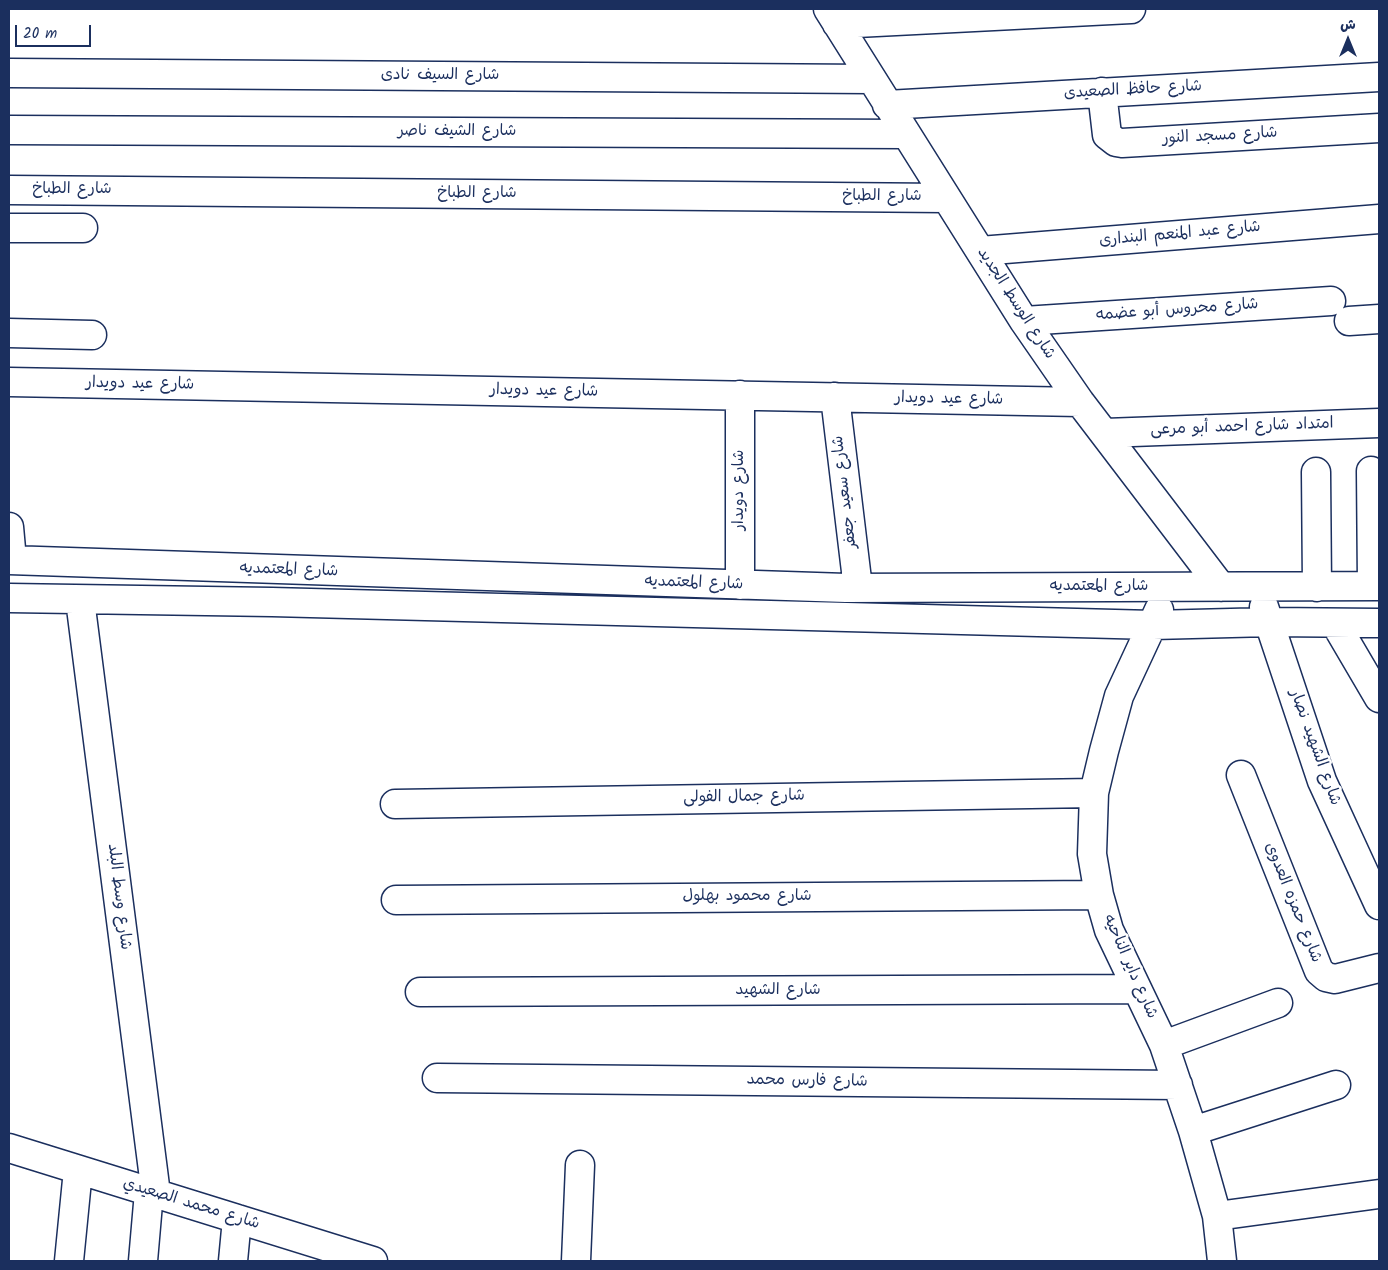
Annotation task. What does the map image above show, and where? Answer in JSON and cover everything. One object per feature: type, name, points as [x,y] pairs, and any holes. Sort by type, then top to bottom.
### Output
[{"type":"street","points":[[832,16],[1131,9]]},
{"type":"street","name":"شارع الوسط الجديد","points":[[832,16],[1024,321],[1080,402],[1221,587]]},
{"type":"street","name":"شارع السيف نادى","points":[[9,73],[871,78]]},
{"type":"street","name":"شارع حافظ الصعيدى","points":[[887,105],[1379,77]]},
{"type":"street","name":"شارع مسجد النور","points":[[1102,92],[1106,135],[1116,142],[1122,143],[1379,128]]},
{"type":"street","name":"شارع الشيف ناصر","points":[[9,130],[905,134]]},
{"type":"street","name":"شارع الطباخ","points":[[9,190],[946,198]]},
{"type":"street","name":"شارع عبد المنعم البندارى","points":[[980,251],[1379,219]]},
{"type":"street","points":[[9,228],[83,228]]},
{"type":"street","name":"شارع محروس أبو عضمه","points":[[1024,321],[1330,301]]},
{"type":"street","points":[[1349,321],[1379,319]]},
{"type":"street","points":[[9,333],[92,335]]},
{"type":"street","name":"شارع عيد دويدار","points":[[9,382],[1080,402]]},
{"type":"street","name":"شارع دويدار","points":[[740,395],[740,586]]},
{"type":"street","name":"شارع سعيد جعفر","points":[[835,397],[852,588],[845,616]]},
{"type":"street","name":"امتداد شارع احمد أبو مرعى","points":[[1105,433],[1379,423]]},
{"type":"street","points":[[1371,470],[1376,586]]},
{"type":"street","points":[[1316,472],[1317,587]]},
{"type":"street","points":[[9,527],[11,560]]},
{"type":"street","name":"شارع المعتمديه","points":[[11,560],[740,586],[852,588],[1376,586]]},
{"type":"street","name":"شارع داير الناحيه","points":[[1168,587],[1153,625],[1120,696],[1094,793],[1092,854],[1099,895],[1109,930],[1164,1045],[1193,1131],[1217,1216],[1222,1261]]},
{"type":"street","name":"شارع الشهيد نصار","points":[[1257,587],[1322,781],[1379,905]]},
{"type":"street","name":"شارع المعتمديه","points":[[9,598],[272,602],[1153,625],[1270,622],[1379,623]]},
{"type":"street","name":"شارع وسط البلد","points":[[80,600],[153,1193],[143,1261]]},
{"type":"street","points":[[1335,623],[1379,698]]},
{"type":"street","name":"شارع حمزه العدوى","points":[[1240,775],[1319,971],[1326,977],[1335,979],[1379,968]]},
{"type":"street","name":"شارع جمال الفولى","points":[[395,804],[1094,793]]},
{"type":"street","name":"شارع محمود بهلول","points":[[396,900],[1099,895]]},
{"type":"street","name":"شارع الشهيد","points":[[420,992],[1137,989]]},
{"type":"street","points":[[1164,1045],[1278,1003]]},
{"type":"street","name":"شارع فارس محمد","points":[[437,1078],[1178,1085]]},
{"type":"street","points":[[1193,1131],[1336,1085]]},
{"type":"street","name":"شارع محمد الصعيدي","points":[[9,1148],[373,1261]]},
{"type":"street","points":[[576,1261],[580,1165]]},
{"type":"street","points":[[69,1261],[78,1170]]},
{"type":"street","points":[[1217,1216],[1379,1194]]},
{"type":"street","points":[[233,1261],[237,1219]]}]
